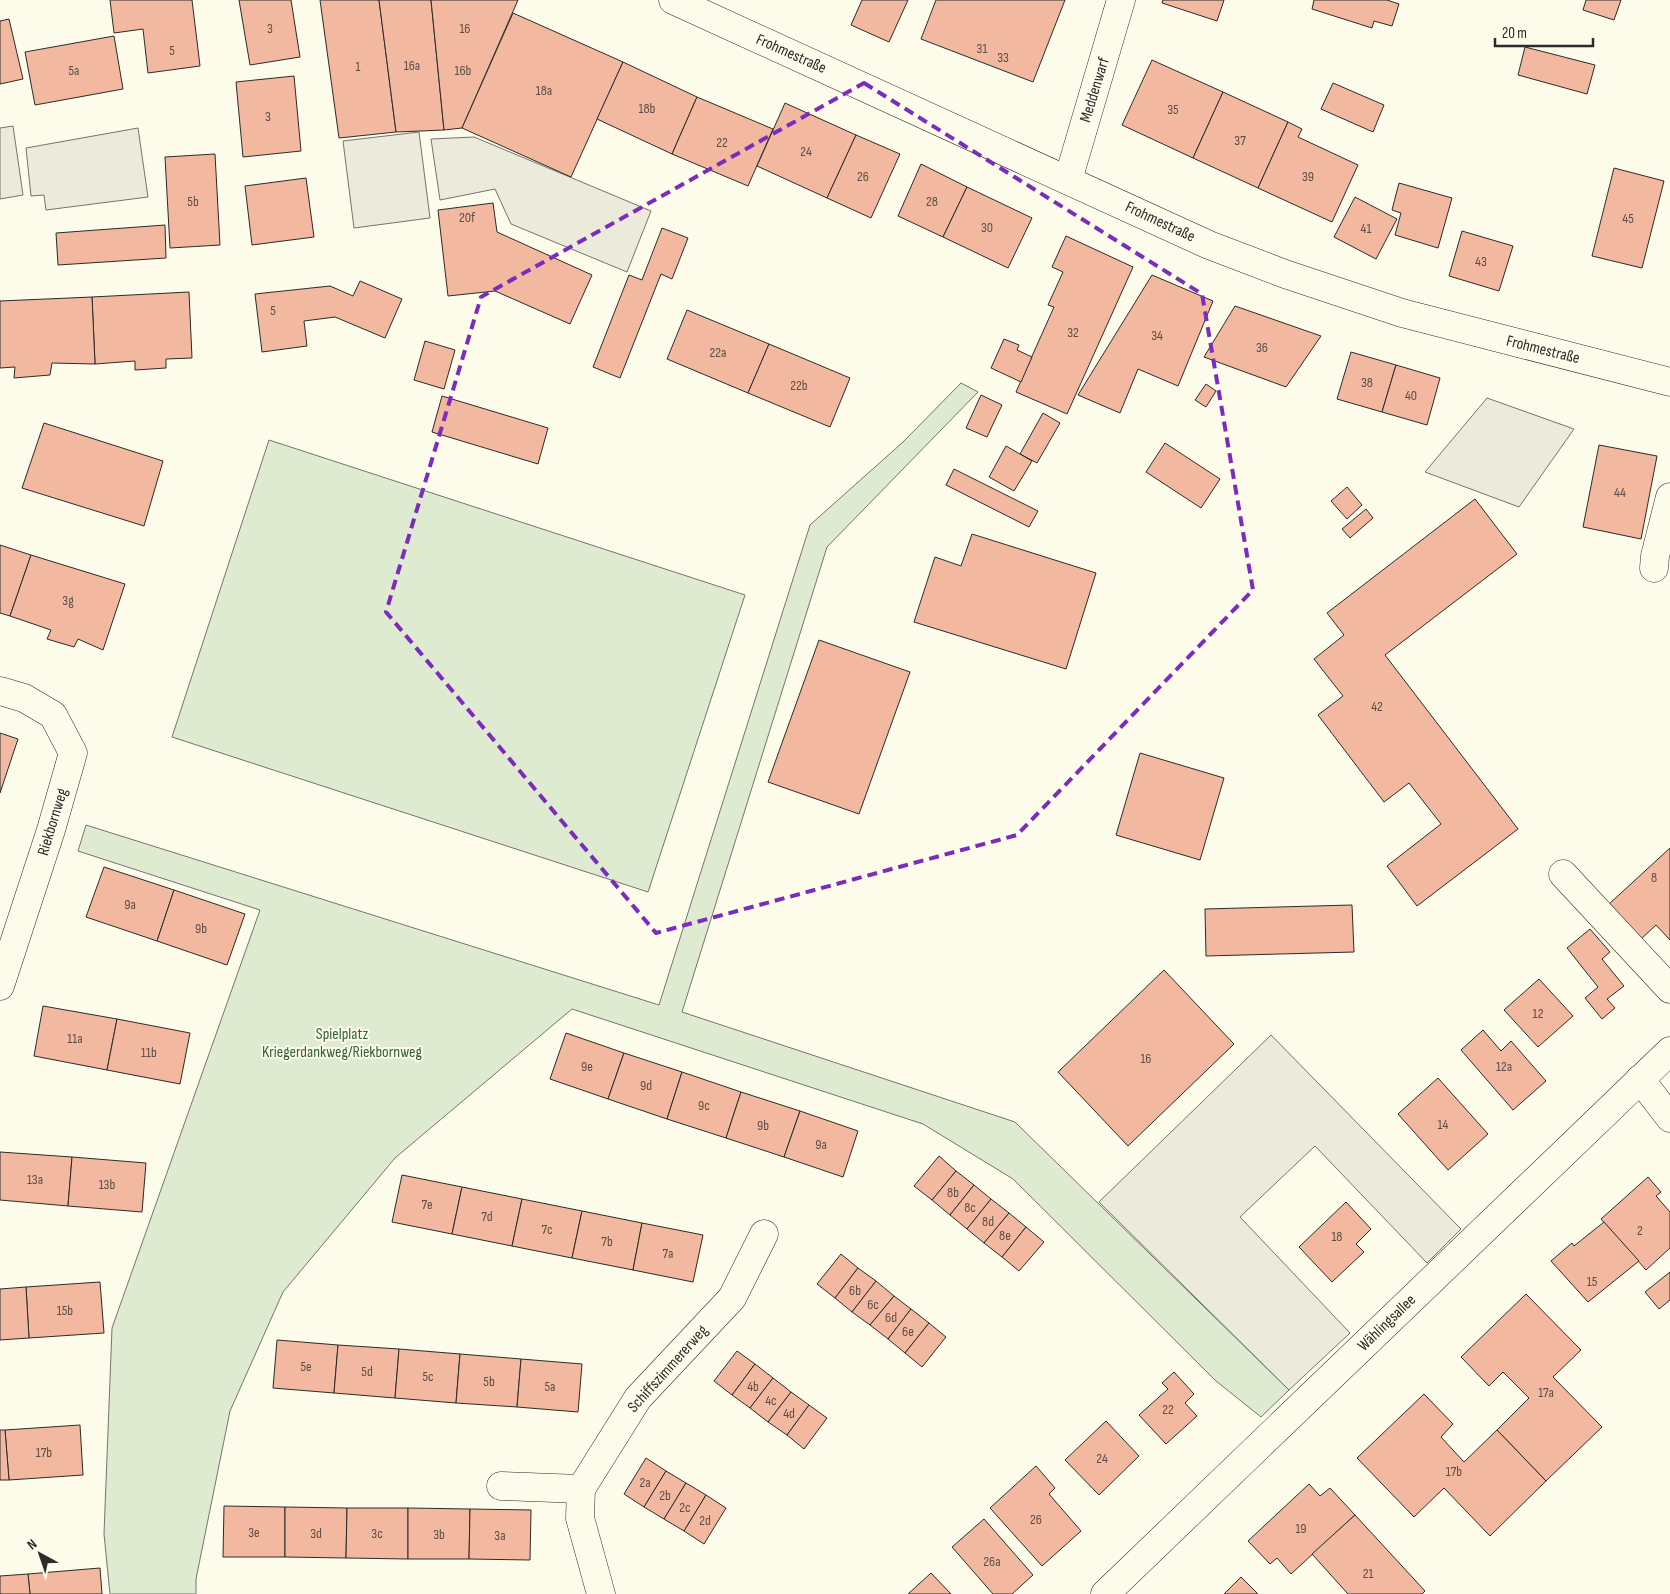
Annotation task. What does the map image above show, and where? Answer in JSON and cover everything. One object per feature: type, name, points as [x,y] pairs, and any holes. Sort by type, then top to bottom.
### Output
[{"type":"street","name":"Frohmestraße","points":[[673,0],[1209,245],[1402,314],[1670,382]]},
{"type":"street","name":"Meddenwarf","points":[[1068,180],[1122,0]]},
{"type":"street","points":[[1654,568],[1655,556],[1670,497]]},
{"type":"street","name":"Riekbornweg","points":[[0,691],[24,698],[53,716],[73,753],[51,830],[0,986]]},
{"type":"street","points":[[1563,874],[1670,989]]},
{"type":"street","name":"Wählingsallee","points":[[1105,1594],[1670,1051]]},
{"type":"street","points":[[1640,1079],[1670,1118]]},
{"type":"street","name":"Schiffszimmererweg","points":[[581,1489],[638,1398],[732,1298],[764,1234]]},
{"type":"street","points":[[502,1486],[581,1489],[580,1518],[601,1594]]},
{"type":"highlighted area","points":[[864,83],[1202,294],[1253,590],[1017,835],[656,933],[386,612],[481,297]]},
{"type":"green space","name":"Spielplatz Kriegerdankweg/Riekbornweg","points":[[961,383],[978,392],[827,547],[682,1012],[1015,1122],[1289,1390],[1261,1417],[1216,1381],[1013,1179],[923,1124],[572,1009],[395,1158],[283,1292],[230,1411],[196,1579],[196,1594],[110,1594],[104,1534],[112,1328],[260,910],[78,851],[86,825],[659,1005],[810,525],[903,442]]},
{"type":"green space","points":[[269,440],[745,595],[648,892],[172,737]]},
{"type":"shaded area","points":[[13,126],[23,195],[0,199],[0,128]]},
{"type":"shaded area","points":[[138,128],[148,197],[46,210],[44,195],[31,196],[26,148]]},
{"type":"shaded area","points":[[419,132],[430,218],[354,228],[343,141]]},
{"type":"shaded area","points":[[474,137],[651,211],[627,272],[511,224],[495,189],[440,200],[431,139]]},
{"type":"shaded area","points":[[1487,398],[1574,429],[1519,507],[1425,472]]},
{"type":"shaded area","points":[[1271,1035],[1461,1229],[1427,1263],[1315,1146],[1240,1217],[1350,1333],[1289,1390],[1099,1202]]},
{"type":"building","points":[[110,0],[192,0],[200,66],[148,73],[143,29],[114,33]]},
{"type":"building","points":[[239,0],[291,0],[300,57],[250,65]]},
{"type":"building","points":[[320,0],[379,0],[396,132],[339,138]]},
{"type":"building","points":[[379,0],[431,0],[444,130],[396,132]]},
{"type":"building","points":[[431,0],[518,0],[462,128],[444,130]]},
{"type":"building","points":[[862,0],[908,0],[889,42],[851,25]]},
{"type":"building","points":[[936,0],[1065,0],[1033,82],[921,39]]},
{"type":"building","points":[[1163,0],[1224,0],[1217,21],[1162,3]]},
{"type":"building","points":[[1314,0],[1387,0],[1399,4],[1392,26],[1374,21],[1372,28],[1312,9]]},
{"type":"building","points":[[1586,0],[1621,0],[1614,20],[1583,10]]},
{"type":"building","points":[[513,13],[623,62],[571,177],[462,128]]},
{"type":"building","points":[[9,19],[23,79],[0,84],[0,21]]},
{"type":"building","points":[[114,36],[123,89],[35,105],[25,52]]},
{"type":"building","points":[[1525,47],[1595,65],[1587,94],[1518,75]]},
{"type":"building","points":[[1152,60],[1223,92],[1193,158],[1122,125]]},
{"type":"building","points":[[623,62],[697,97],[672,154],[597,119]]},
{"type":"building","points":[[294,76],[301,151],[243,157],[236,82]]},
{"type":"building","points":[[1333,83],[1384,105],[1373,132],[1321,109]]},
{"type":"building","points":[[1223,92],[1288,122],[1258,188],[1193,158]]},
{"type":"building","points":[[697,97],[773,129],[748,186],[672,154]]},
{"type":"building","points":[[785,103],[856,135],[827,198],[757,166]]},
{"type":"building","points":[[1288,122],[1302,129],[1298,137],[1358,165],[1332,222],[1258,188]]},
{"type":"building","points":[[856,135],[900,154],[871,218],[827,198]]},
{"type":"building","points":[[215,154],[220,245],[170,248],[165,157]]},
{"type":"building","points":[[921,164],[967,187],[943,237],[898,216]]},
{"type":"building","points":[[1614,168],[1664,181],[1642,268],[1592,256]]},
{"type":"building","points":[[306,178],[314,237],[252,245],[245,186]]},
{"type":"building","points":[[1399,183],[1452,198],[1438,248],[1395,235],[1401,213],[1392,210]]},
{"type":"building","points":[[967,187],[1032,218],[1008,268],[943,237]]},
{"type":"building","points":[[1355,197],[1397,219],[1376,259],[1334,237]]},
{"type":"building","points":[[493,203],[497,232],[592,275],[570,324],[495,291],[448,296],[438,210]]},
{"type":"building","points":[[165,225],[166,258],[58,265],[56,233]]},
{"type":"building","points":[[662,228],[688,238],[672,279],[661,274],[620,378],[593,367],[629,275],[642,280]]},
{"type":"building","points":[[1462,231],[1513,246],[1499,291],[1449,276]]},
{"type":"building","points":[[1066,236],[1133,267],[1067,414],[1016,392],[1054,307],[1048,305],[1063,272],[1052,267]]},
{"type":"building","points":[[1152,275],[1213,301],[1178,386],[1138,369],[1120,413],[1078,395]]},
{"type":"building","points":[[360,281],[402,299],[385,338],[335,317],[304,321],[307,346],[262,352],[255,294],[330,286],[353,296]]},
{"type":"building","points":[[189,292],[192,358],[166,359],[166,368],[135,370],[135,361],[95,364],[92,297]]},
{"type":"building","points":[[92,297],[95,364],[52,363],[50,375],[14,378],[15,367],[0,368],[0,301]]},
{"type":"building","points":[[1235,306],[1321,336],[1286,387],[1204,357]]},
{"type":"building","points":[[687,310],[769,344],[748,393],[667,359]]},
{"type":"building","points":[[1004,339],[1019,345],[1017,350],[1032,357],[1021,382],[991,368]]},
{"type":"building","points":[[425,341],[455,350],[444,389],[414,380]]},
{"type":"building","points":[[769,344],[850,378],[830,427],[748,393]]},
{"type":"building","points":[[1351,352],[1396,365],[1382,412],[1337,399]]},
{"type":"building","points":[[1396,365],[1440,378],[1427,425],[1382,412]]},
{"type":"building","points":[[1206,384],[1216,391],[1206,407],[1195,400]]},
{"type":"building","points":[[981,395],[1002,405],[987,437],[966,428]]},
{"type":"building","points":[[442,396],[548,428],[538,464],[432,432]]},
{"type":"building","points":[[1043,413],[1060,423],[1037,463],[1020,454]]},
{"type":"building","points":[[44,423],[163,461],[144,526],[22,488]]},
{"type":"building","points":[[1165,443],[1220,479],[1201,508],[1146,472]]},
{"type":"building","points":[[1599,445],[1657,456],[1641,539],[1583,527]]},
{"type":"building","points":[[1006,446],[1032,461],[1014,491],[989,477]]},
{"type":"building","points":[[954,469],[1038,511],[1029,527],[946,485]]},
{"type":"building","points":[[1347,487],[1362,505],[1347,519],[1331,501]]},
{"type":"building","points":[[1475,499],[1517,554],[1385,655],[1518,829],[1417,906],[1387,866],[1441,824],[1409,783],[1384,802],[1318,715],[1343,696],[1314,659],[1344,635],[1327,613]]},
{"type":"building","points":[[1366,509],[1373,518],[1350,538],[1342,529]]},
{"type":"building","points":[[972,534],[1096,573],[1066,669],[914,622],[935,557],[961,566]]},
{"type":"building","points":[[0,545],[31,555],[10,616],[0,613]]},
{"type":"building","points":[[31,555],[125,584],[103,650],[78,639],[74,647],[47,639],[51,630],[10,616]]},
{"type":"building","points":[[819,640],[910,672],[859,814],[768,782]]},
{"type":"building","points":[[0,733],[18,739],[0,793]]},
{"type":"building","points":[[1140,753],[1224,778],[1200,860],[1116,835]]},
{"type":"building","points":[[1670,848],[1670,940],[1656,925],[1640,940],[1608,905]]},
{"type":"building","points":[[104,867],[174,890],[157,941],[86,917]]},
{"type":"building","points":[[174,890],[245,914],[227,965],[157,941]]},
{"type":"building","points":[[1352,905],[1354,952],[1206,956],[1205,909]]},
{"type":"building","points":[[1590,929],[1610,952],[1602,959],[1624,986],[1607,999],[1615,1008],[1602,1019],[1585,998],[1598,987],[1567,948]]},
{"type":"building","points":[[1164,970],[1234,1044],[1128,1146],[1058,1072]]},
{"type":"building","points":[[1539,979],[1573,1016],[1538,1047],[1504,1010]]},
{"type":"building","points":[[43,1006],[117,1019],[107,1070],[34,1056]]},
{"type":"building","points":[[117,1019],[190,1033],[180,1084],[107,1070]]},
{"type":"building","points":[[1483,1030],[1501,1051],[1511,1041],[1546,1081],[1513,1110],[1461,1050]]},
{"type":"building","points":[[566,1033],[624,1053],[608,1099],[550,1079]]},
{"type":"building","points":[[624,1053],[682,1072],[667,1119],[608,1099]]},
{"type":"building","points":[[682,1072],[741,1092],[726,1138],[667,1119]]},
{"type":"building","points":[[1438,1078],[1488,1134],[1448,1170],[1398,1114]]},
{"type":"building","points":[[741,1092],[800,1111],[784,1157],[726,1138]]},
{"type":"building","points":[[800,1111],[858,1131],[843,1177],[784,1157]]},
{"type":"building","points":[[0,1152],[72,1157],[68,1206],[0,1200]]},
{"type":"building","points":[[939,1156],[956,1171],[932,1200],[914,1186]]},
{"type":"building","points":[[72,1157],[146,1163],[142,1212],[68,1206]]},
{"type":"building","points":[[956,1171],[974,1185],[950,1215],[932,1200]]},
{"type":"building","points":[[402,1175],[462,1187],[452,1234],[392,1222]]},
{"type":"building","points":[[1648,1177],[1661,1192],[1656,1196],[1670,1212],[1670,1248],[1646,1270],[1601,1219]]},
{"type":"building","points":[[974,1185],[991,1199],[967,1229],[950,1215]]},
{"type":"building","points":[[462,1187],[522,1199],[512,1246],[452,1234]]},
{"type":"building","points":[[522,1199],[582,1211],[572,1258],[512,1246]]},
{"type":"building","points":[[991,1199],[1009,1213],[984,1243],[967,1229]]},
{"type":"building","points":[[1346,1202],[1371,1229],[1356,1244],[1364,1252],[1332,1282],[1299,1247]]},
{"type":"building","points":[[582,1211],[642,1223],[633,1270],[572,1258]]},
{"type":"building","points":[[1009,1213],[1026,1227],[1002,1257],[984,1243]]},
{"type":"building","points":[[1604,1222],[1639,1261],[1588,1302],[1551,1261],[1572,1243],[1574,1246]]},
{"type":"building","points":[[642,1223],[703,1235],[693,1282],[633,1270]]},
{"type":"building","points":[[1026,1227],[1044,1242],[1019,1271],[1002,1257]]},
{"type":"building","points":[[841,1254],[858,1268],[835,1298],[817,1284]]},
{"type":"building","points":[[858,1268],[876,1281],[852,1312],[835,1298]]},
{"type":"building","points":[[1670,1272],[1670,1300],[1659,1309],[1645,1292]]},
{"type":"building","points":[[876,1281],[894,1296],[870,1325],[852,1312]]},
{"type":"building","points":[[100,1282],[104,1333],[29,1338],[26,1287]]},
{"type":"building","points":[[26,1287],[29,1338],[0,1340],[0,1289]]},
{"type":"building","points":[[1526,1294],[1581,1350],[1553,1377],[1602,1427],[1546,1481],[1497,1430],[1529,1398],[1503,1372],[1489,1386],[1461,1357]]},
{"type":"building","points":[[894,1296],[911,1309],[888,1339],[870,1325]]},
{"type":"building","points":[[911,1309],[929,1323],[905,1353],[888,1339]]},
{"type":"building","points":[[929,1323],[946,1337],[922,1367],[905,1353]]},
{"type":"building","points":[[277,1340],[338,1345],[334,1393],[273,1388]]},
{"type":"building","points":[[338,1345],[399,1349],[395,1398],[334,1393]]},
{"type":"building","points":[[399,1349],[460,1354],[456,1403],[395,1398]]},
{"type":"building","points":[[737,1351],[755,1364],[732,1395],[714,1381]]},
{"type":"building","points":[[460,1354],[521,1359],[517,1407],[456,1403]]},
{"type":"building","points":[[521,1359],[582,1364],[578,1412],[517,1407]]},
{"type":"building","points":[[755,1364],[773,1378],[750,1408],[732,1395]]},
{"type":"building","points":[[1174,1372],[1194,1394],[1185,1403],[1197,1416],[1166,1444],[1139,1415],[1168,1389],[1162,1383]]},
{"type":"building","points":[[773,1378],[791,1392],[768,1422],[750,1408]]},
{"type":"building","points":[[791,1392],[809,1405],[787,1435],[768,1422]]},
{"type":"building","points":[[1424,1394],[1453,1424],[1441,1437],[1464,1462],[1497,1430],[1546,1481],[1490,1536],[1444,1488],[1414,1517],[1357,1458]]},
{"type":"building","points":[[809,1405],[827,1418],[804,1449],[787,1435]]},
{"type":"building","points":[[1106,1421],[1139,1456],[1099,1495],[1065,1460]]},
{"type":"building","points":[[80,1425],[83,1475],[9,1480],[5,1430]]},
{"type":"building","points":[[0,1430],[5,1430],[9,1480],[0,1480]]},
{"type":"building","points":[[646,1458],[666,1471],[644,1507],[624,1494]]},
{"type":"building","points":[[1036,1466],[1055,1488],[1049,1494],[1081,1531],[1042,1566],[990,1508]]},
{"type":"building","points":[[666,1471],[686,1483],[664,1519],[644,1507]]},
{"type":"building","points":[[686,1483],[706,1495],[684,1531],[664,1519]]},
{"type":"building","points":[[1309,1484],[1320,1496],[1330,1488],[1355,1515],[1291,1574],[1277,1558],[1270,1564],[1248,1541]]},
{"type":"building","points":[[706,1495],[726,1508],[704,1544],[684,1531]]},
{"type":"building","points":[[224,1506],[285,1507],[285,1557],[223,1557]]},
{"type":"building","points":[[285,1507],[347,1508],[346,1558],[285,1557]]},
{"type":"building","points":[[347,1508],[408,1508],[408,1559],[346,1558]]},
{"type":"building","points":[[408,1508],[470,1509],[469,1559],[408,1559]]},
{"type":"building","points":[[470,1509],[531,1510],[530,1560],[469,1559]]},
{"type":"building","points":[[1355,1515],[1425,1591],[1422,1594],[1348,1594],[1312,1554]]},
{"type":"building","points":[[984,1519],[1033,1575],[1012,1594],[993,1594],[952,1547]]},
{"type":"building","points":[[100,1568],[102,1594],[30,1594],[28,1574]]},
{"type":"building","points":[[931,1573],[951,1594],[908,1594]]},
{"type":"building","points":[[28,1574],[30,1594],[0,1594],[0,1576]]},
{"type":"building","points":[[1241,1577],[1258,1594],[1224,1594]]}]
